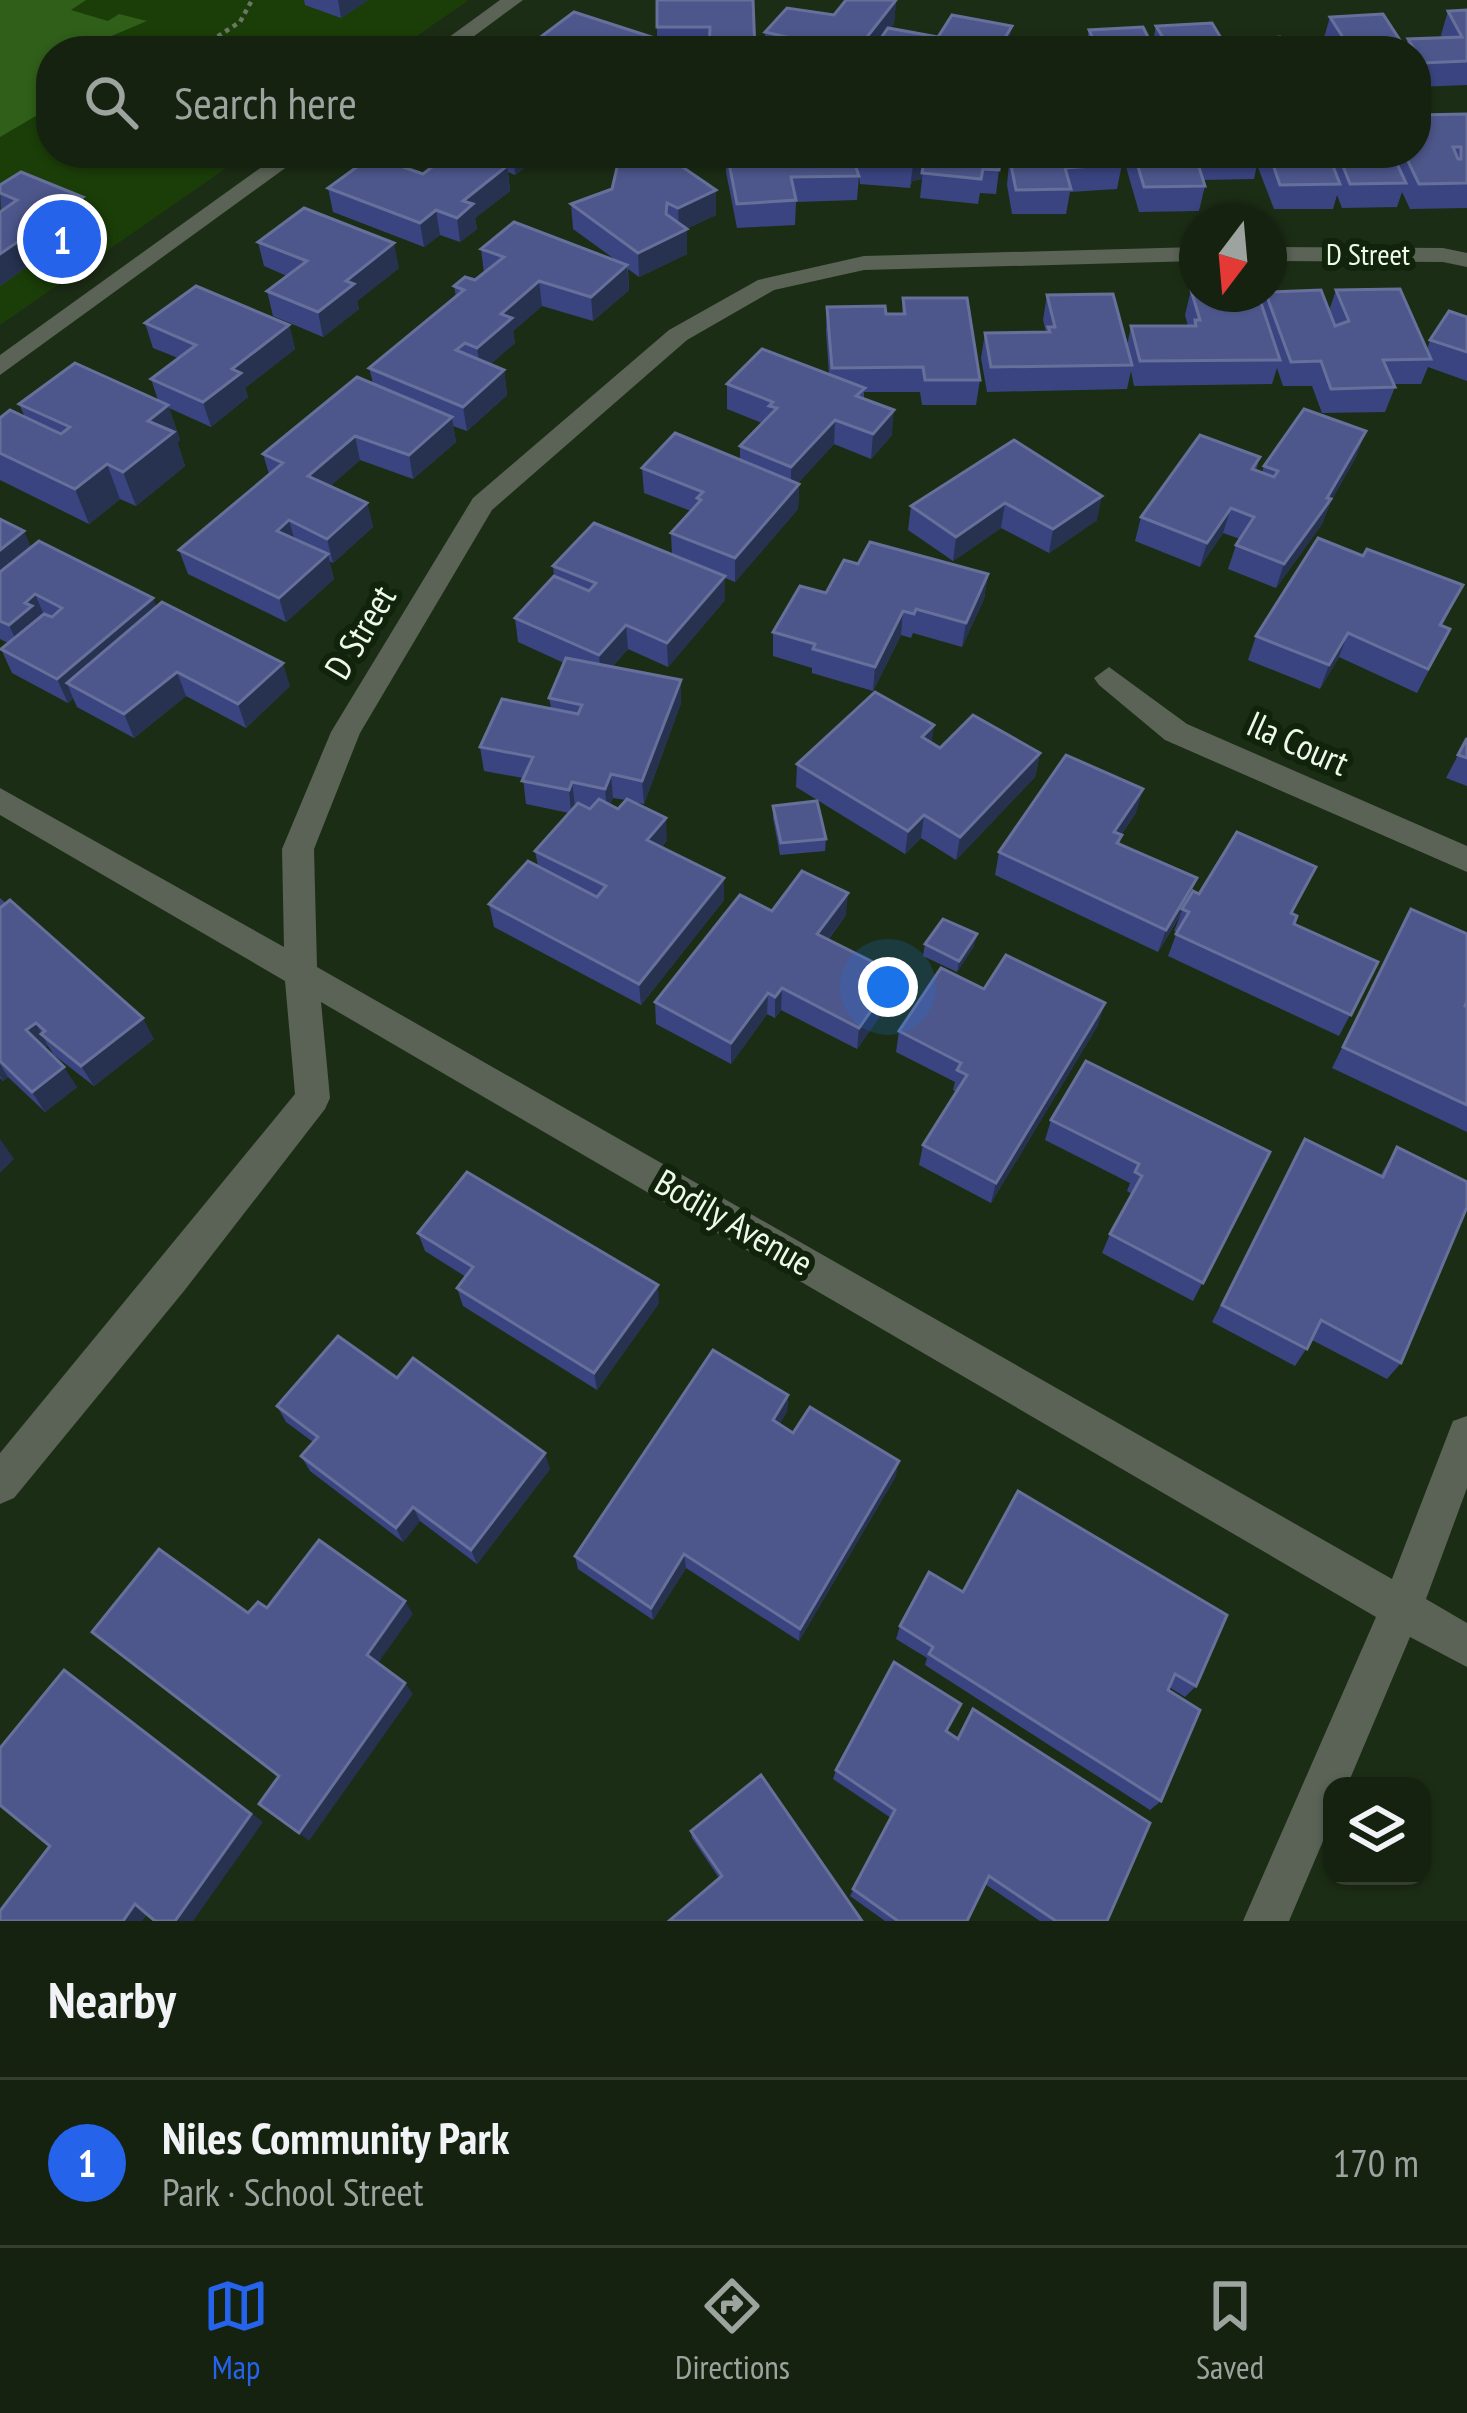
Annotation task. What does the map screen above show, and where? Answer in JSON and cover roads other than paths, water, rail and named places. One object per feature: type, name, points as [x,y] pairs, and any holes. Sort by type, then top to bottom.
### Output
[{"type":"street","points":[[461,36],[513,0]]},
{"type":"street","points":[[0,367],[274,168]]},
{"type":"street","name":"D Street","points":[[0,1484],[171,1280],[313,1098],[301,971],[298,849],[346,732],[482,504],[678,334],[766,285],[864,263],[1179,254]]},
{"type":"street","name":"D Street","points":[[1287,254],[1443,255],[1467,260]]},
{"type":"street","name":"Ila Court","points":[[1109,678],[1176,732],[1467,860]]},
{"type":"street","name":"Bodily Avenue","points":[[0,800],[1467,1646]]},
{"type":"street","points":[[1266,1921],[1402,1610],[1467,1435]]},
{"type":"place","name":"Niles Community Park","points":[[62,239]]}]
